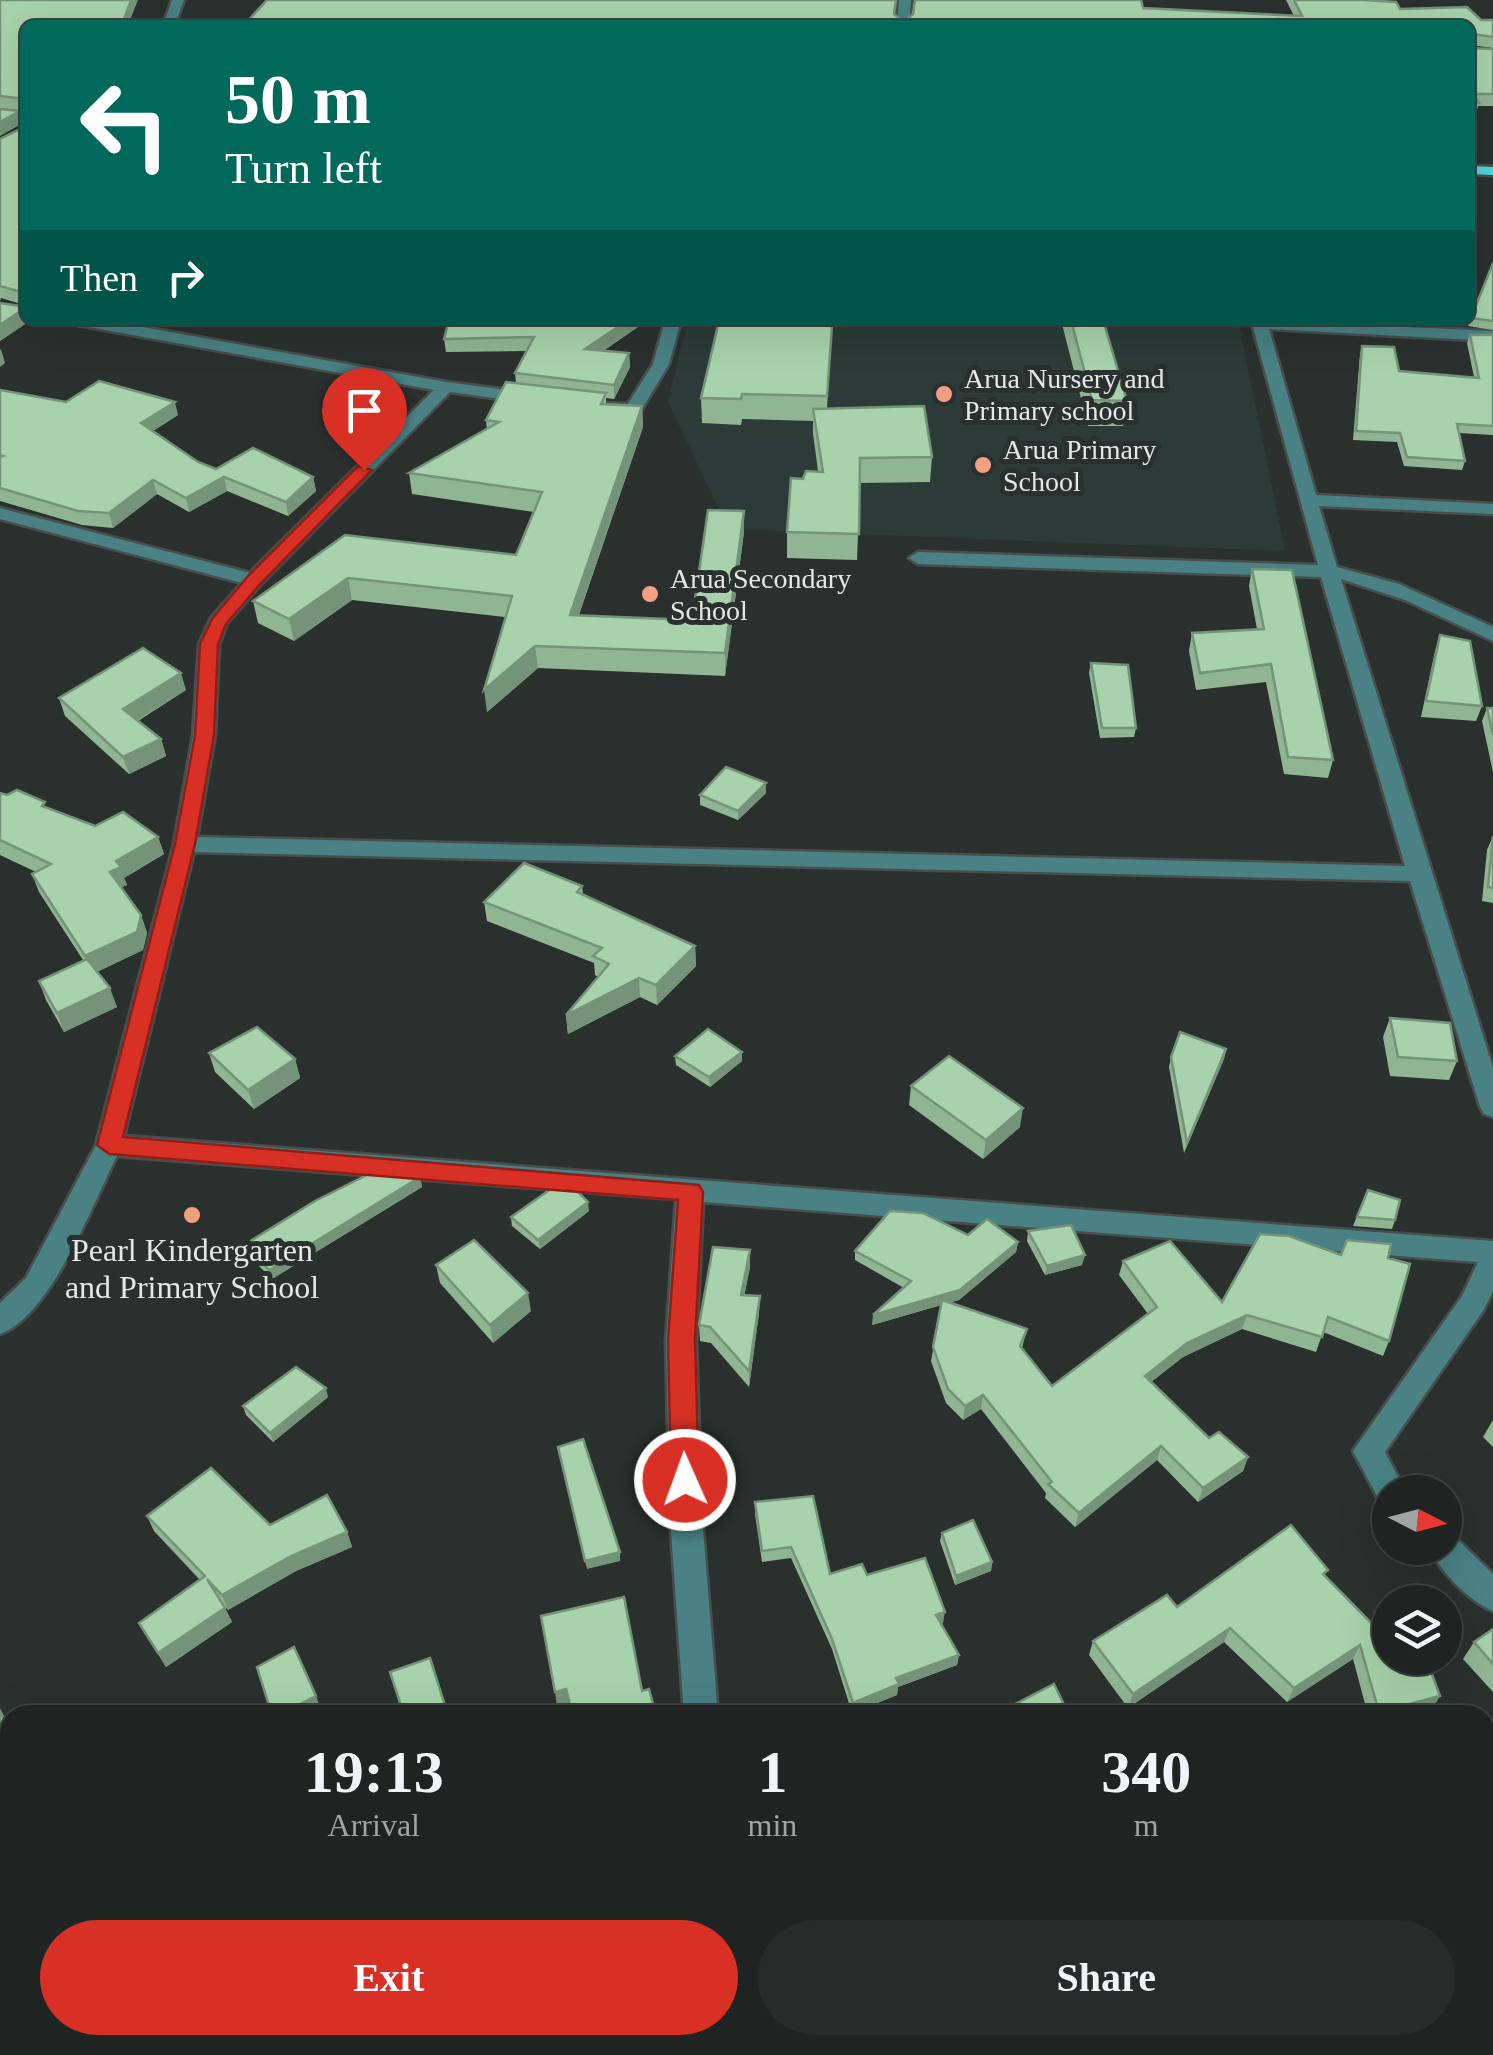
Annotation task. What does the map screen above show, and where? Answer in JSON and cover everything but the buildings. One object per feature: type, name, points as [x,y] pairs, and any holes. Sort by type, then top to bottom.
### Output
[{"type":"street","points":[[105,325],[446,387],[558,401]]},
{"type":"street","points":[[596,406],[633,410],[661,364],[672,325]]},
{"type":"street","points":[[1261,325],[1326,571],[1417,874],[1493,1107]]},
{"type":"street","points":[[1310,325],[1493,336]]},
{"type":"street","points":[[0,1322],[36,1286],[109,1145],[185,844],[204,735],[209,644],[218,622],[254,580],[446,387]]},
{"type":"street","points":[[1308,500],[1493,509]]},
{"type":"street","points":[[0,513],[254,580]]},
{"type":"street","points":[[918,558],[1326,571],[1374,578],[1493,635]]},
{"type":"street","points":[[185,844],[1417,874]]},
{"type":"street","points":[[109,1145],[1493,1252]]},
{"type":"street","points":[[690,1192],[681,1340],[686,1516],[700,1705]]},
{"type":"street","points":[[1381,1475],[1368,1451],[1473,1303],[1493,1260]]},
{"type":"street","points":[[1462,1565],[1493,1596]]},
{"type":"shaded area","name":"Arua Primary School","points":[[1239,325],[1285,551],[728,529],[668,402],[686,327]]},
{"type":"place","name":"Arua Nursery and Primary school","points":[[944,394]]},
{"type":"place","name":"Arua Primary School","points":[[983,465]]},
{"type":"place","name":"Arua Secondary School","points":[[650,594]]},
{"type":"place","name":"Pearl Kindergarten and Primary School","points":[[192,1215]]},
{"type":"route","points":[[364,470],[254,580],[218,622],[209,644],[204,735],[185,844],[109,1145],[690,1192],[681,1340],[685,1480]]}]
